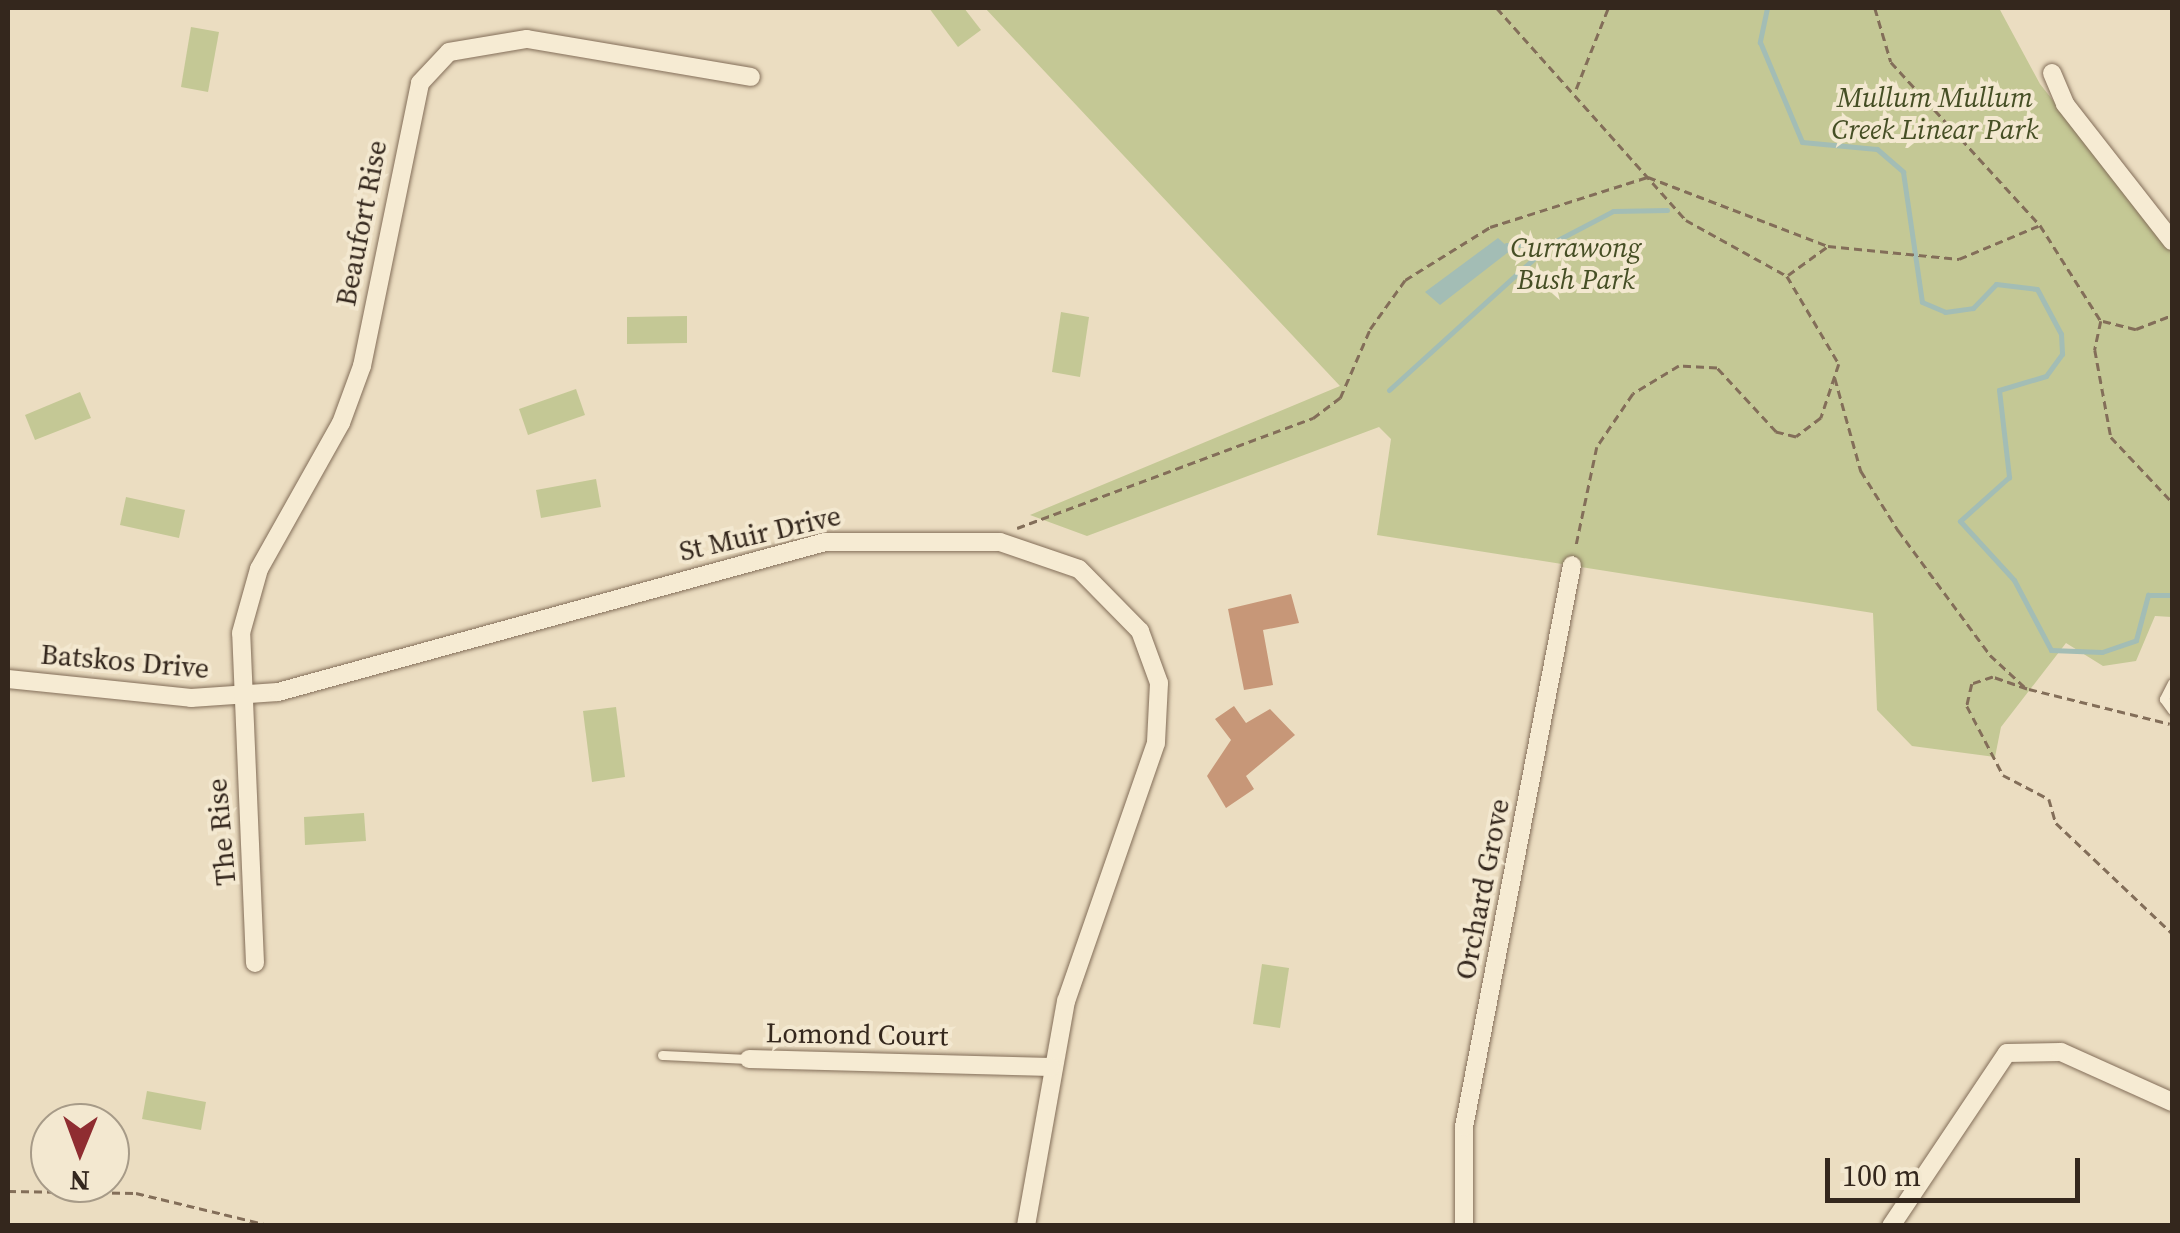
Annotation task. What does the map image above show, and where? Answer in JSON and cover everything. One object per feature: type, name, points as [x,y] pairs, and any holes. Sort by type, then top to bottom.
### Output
[{"type":"street","name":"Beaufort Rise","points":[[237,696],[259,569],[341,423],[362,366],[420,83],[449,52],[527,39],[751,77]]},
{"type":"street","points":[[2052,73],[2065,104],[2172,241]]},
{"type":"street","name":"St Muir Drive","points":[[237,696],[826,542],[1000,542],[1044,552],[1102,586],[1140,631],[1159,683],[1156,743],[1051,1067],[1026,1226]]},
{"type":"street","name":"Orchard Grove","points":[[1464,1226],[1464,1127],[1572,565]]},
{"type":"street","name":"Batskos Drive","points":[[8,678],[237,696]]},
{"type":"street","name":"The Rise","points":[[237,696],[254,963]]},
{"type":"street","points":[[1892,1226],[2007,1053],[2061,1052],[2172,1102]]},
{"type":"street","name":"Lomond Court","points":[[749,1060],[1051,1067]]},
{"type":"lane","points":[[2172,683],[2164,699],[2172,710]]},
{"type":"lane","name":"Lomond Court","points":[[662,1055],[749,1060]]},
{"type":"path","points":[[1497,8],[1576,90],[1686,220],[1787,276],[1813,306],[1839,364],[1821,418],[1796,437],[1776,432],[1717,368],[1679,366],[1633,394],[1597,447],[1572,565]]},
{"type":"path","points":[[1576,90],[1608,8]]},
{"type":"path","points":[[1875,8],[1890,62],[2040,226],[2101,321],[2136,329],[2172,315]]},
{"type":"path","points":[[1000,542],[1029,518],[1147,487],[1314,418],[1340,398],[1370,329],[1405,280],[1490,226],[1648,177],[1828,246],[1959,259],[2040,226]]},
{"type":"path","points":[[1787,276],[1828,246]]},
{"type":"path","points":[[2101,321],[2094,350],[2111,437],[2172,502]]},
{"type":"path","points":[[1834,377],[1861,470],[1898,530],[1990,655],[2027,688]]},
{"type":"path","points":[[2172,721],[2027,688],[1993,676],[1972,684],[1967,706],[2003,774],[2049,799],[2056,823],[2172,933]]},
{"type":"path","points":[[8,1191],[136,1192],[272,1226]]},
{"type":"green space","points":[[929,8],[964,8],[981,30],[958,47]]},
{"type":"green space","name":"Currawong Bush Park","points":[[985,8],[1999,8],[2040,84],[2172,251],[2172,617],[2155,616],[2136,661],[2103,666],[2066,643],[2001,727],[1995,757],[1912,746],[1877,710],[1873,613],[1377,535],[1391,439],[1379,427],[1087,536],[1030,515],[1340,386]]},
{"type":"green space","points":[[191,27],[219,32],[208,92],[181,87]]},
{"type":"green space","points":[[1061,312],[1089,317],[1080,377],[1052,372]]},
{"type":"green space","points":[[687,316],[687,343],[627,344],[627,317]]},
{"type":"green space","points":[[576,389],[585,415],[528,435],[519,409]]},
{"type":"green space","points":[[80,392],[91,418],[35,440],[25,415]]},
{"type":"green space","points":[[596,479],[601,507],[541,518],[536,490]]},
{"type":"green space","points":[[126,497],[185,510],[179,538],[120,525]]},
{"type":"green space","points":[[616,707],[625,777],[592,782],[583,711]]},
{"type":"green space","points":[[364,813],[366,841],[305,845],[304,817]]},
{"type":"green space","points":[[1262,964],[1289,968],[1280,1028],[1253,1024]]},
{"type":"green space","points":[[147,1091],[206,1102],[201,1130],[142,1119]]},
{"type":"water","points":[[1498,238],[1511,250],[1440,305],[1425,292]]},
{"type":"building","points":[[1291,594],[1299,623],[1263,630],[1273,685],[1244,690],[1228,609]]},
{"type":"building","points":[[1234,706],[1246,723],[1270,709],[1295,735],[1246,776],[1254,789],[1226,808],[1207,776],[1231,740],[1215,719]]},
{"type":"waterway","points":[[1767,8],[1760,42],[1802,142],[1877,149],[1903,172],[1922,302],[1945,312],[1973,308],[1996,284],[2037,289],[2061,334],[2062,354],[2046,376],[1999,390],[2009,477],[1960,521],[2014,580],[2051,650],[2102,652],[2136,640],[2148,595],[2172,595]]},
{"type":"waterway","points":[[1389,390],[1550,244],[1613,211],[1667,210]]},
{"type":"waterway","points":[[1506,245],[1548,244]]},
{"type":"park label","name":"Mullum Mullum Creek Linear Park","points":[[1935,113]]}]
